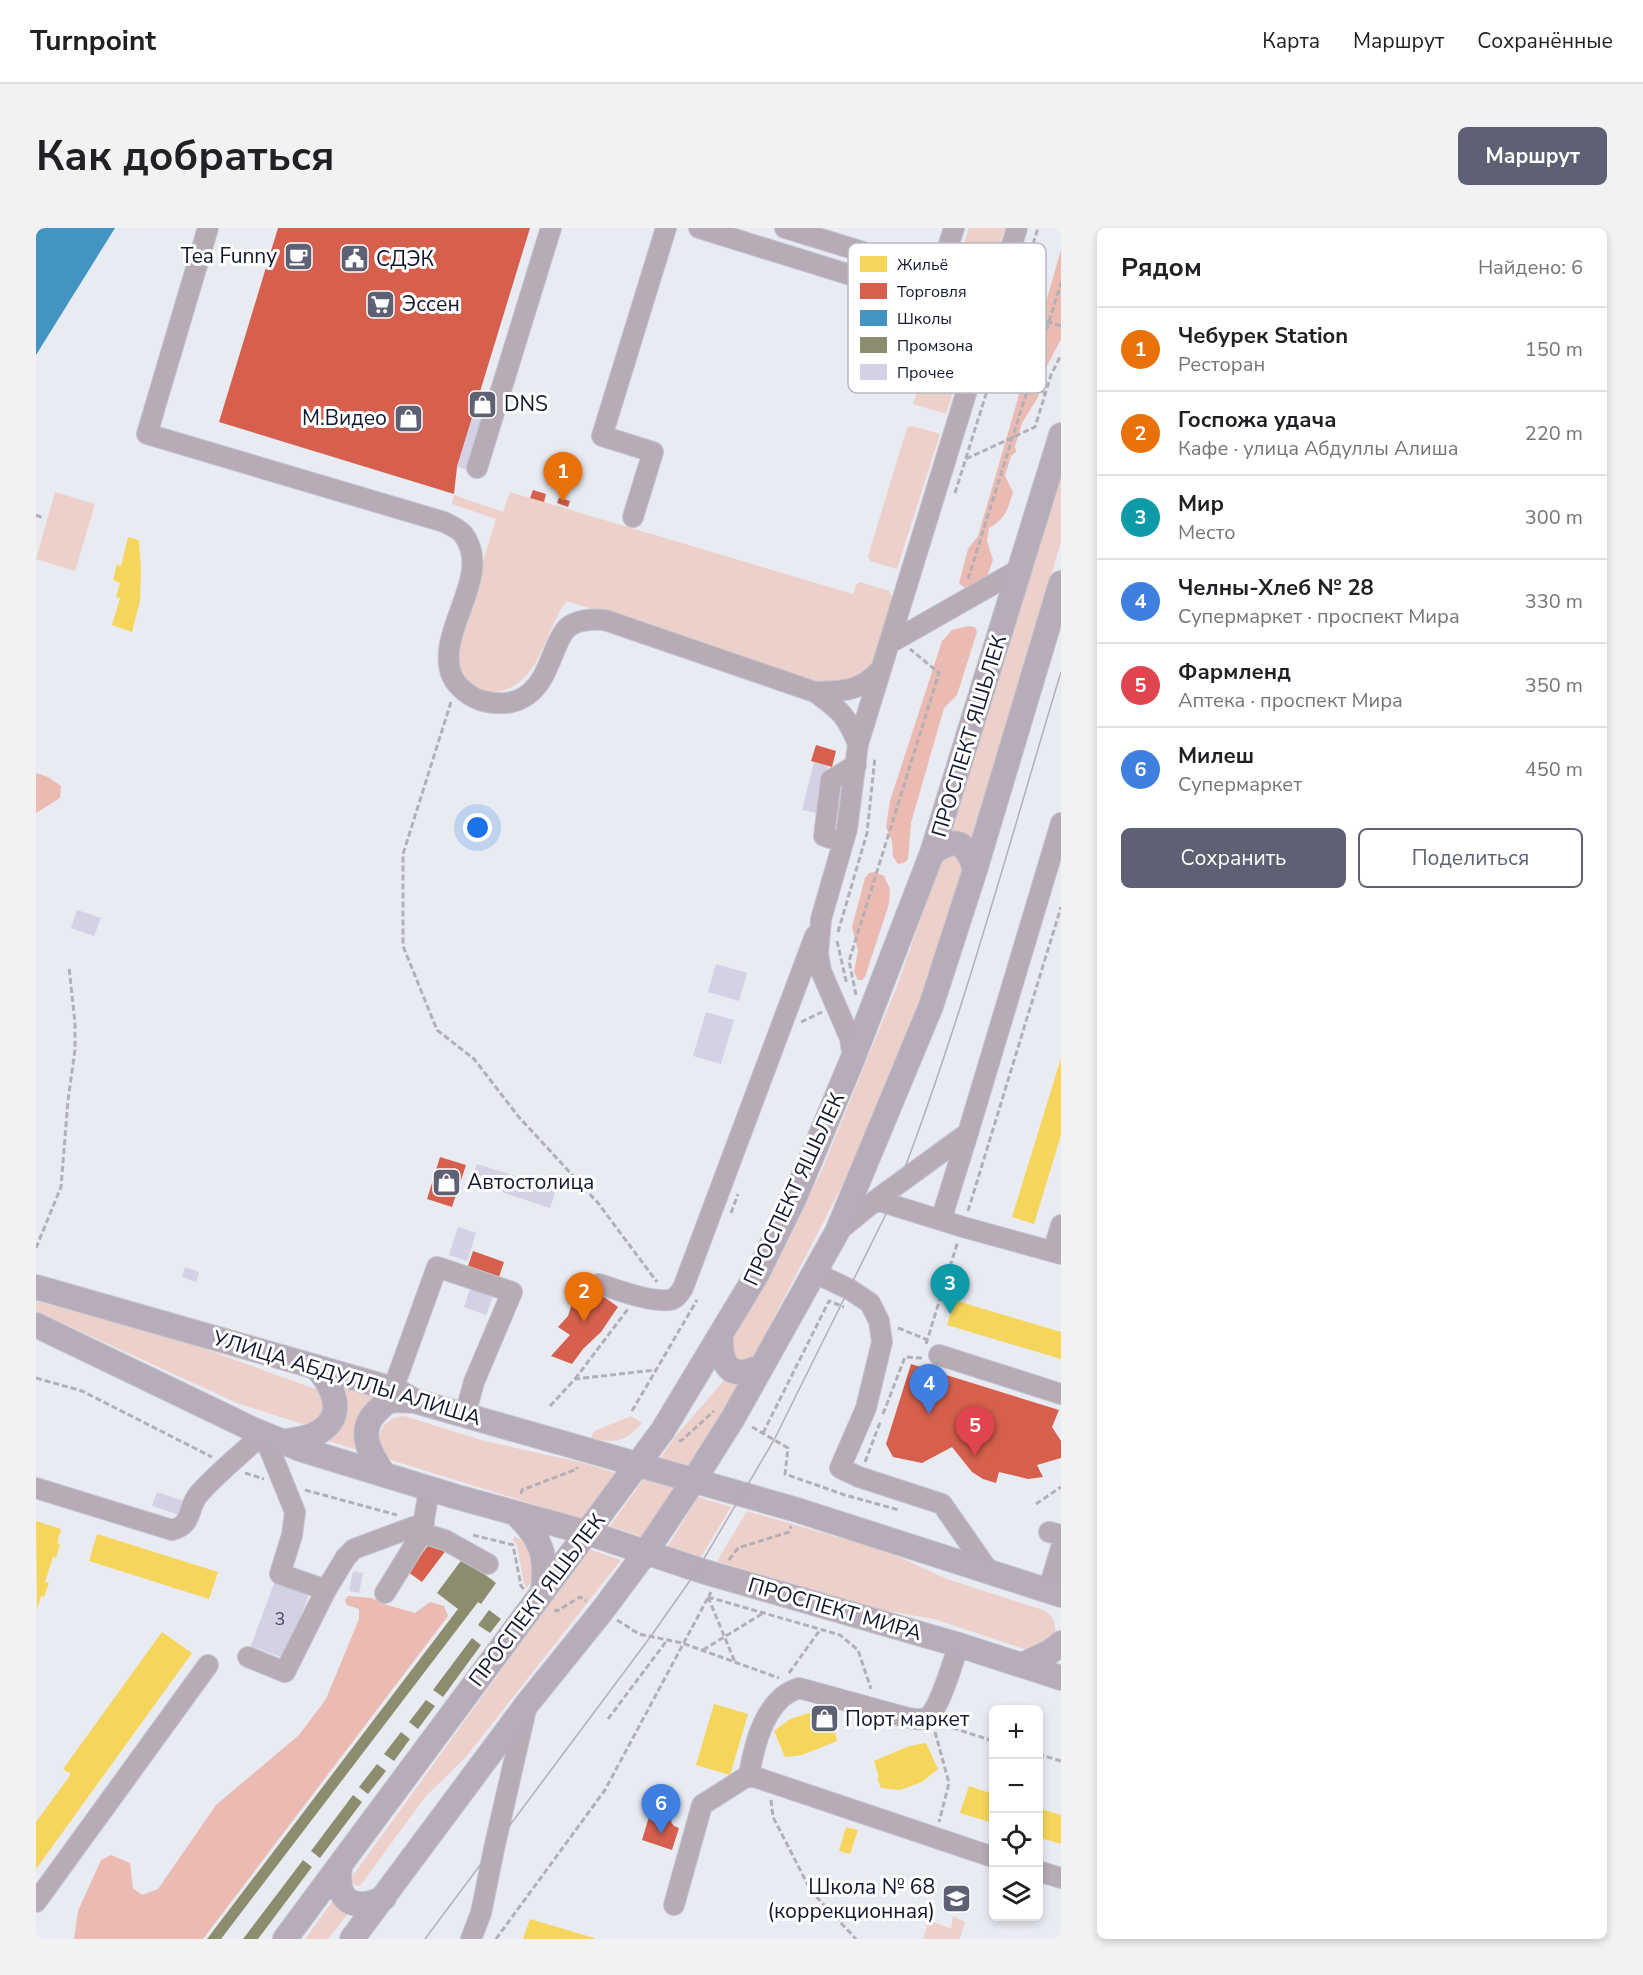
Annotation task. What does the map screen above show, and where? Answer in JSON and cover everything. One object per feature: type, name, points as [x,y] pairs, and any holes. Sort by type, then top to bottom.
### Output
[{"type":"main road","name":"ПРОСПЕКТ ЯШЬЛЕК","points":[[285,1939],[539,1596],[599,1537],[669,1434],[721,1334],[757,1274],[794,1199],[853,1058],[933,853],[1061,435]]},
{"type":"main road","name":"ПРОСПЕКТ ЯШЬЛЕК","points":[[352,1939],[527,1704],[646,1552],[694,1480],[762,1366],[837,1232],[931,1006],[975,870],[1061,583]]},
{"type":"main road","points":[[933,853],[945,844],[953,843],[963,846],[971,856],[975,870]]},
{"type":"main road","name":"УЛИЦА АБДУЛЛЫ АЛИША","points":[[36,1287],[393,1389],[415,1401],[465,1415],[586,1457],[647,1467]]},
{"type":"main road","points":[[36,1325],[273,1438],[514,1516],[599,1537]]},
{"type":"main road","points":[[721,1334],[721,1353],[724,1362],[733,1370],[750,1372],[762,1366]]},
{"type":"main road","points":[[273,1438],[310,1436],[323,1429],[332,1420],[336,1408],[334,1394],[327,1380],[317,1368]]},
{"type":"main road","points":[[384,1475],[369,1453],[366,1439],[367,1427],[379,1409],[391,1401],[415,1401]]},
{"type":"main road","points":[[586,1457],[669,1434]]},
{"type":"main road","points":[[647,1467],[866,1532],[1054,1593]]},
{"type":"main road","points":[[514,1516],[533,1532],[540,1545],[545,1569],[539,1596]]},
{"type":"main road","name":"ПРОСПЕКТ МИРА","points":[[599,1537],[720,1576],[959,1645],[1061,1678]]},
{"type":"main road","points":[[1015,1582],[1059,1608],[1061,1612]]},
{"type":"main road","points":[[1022,1665],[1050,1652],[1061,1643]]},
{"type":"main road","points":[[340,1866],[338,1883],[342,1896],[352,1902],[365,1904],[384,1898]]},
{"type":"street","points":[[208,228],[147,434],[444,522],[462,532],[472,550],[472,570],[449,648],[449,664],[453,678],[464,691],[479,700],[498,704],[520,700],[537,688],[556,644],[568,628],[585,619],[605,620],[815,692],[843,713],[858,744]]},
{"type":"street","points":[[477,468],[551,228]]},
{"type":"street","points":[[633,517],[653,452],[602,436],[666,228]]},
{"type":"street","points":[[699,228],[848,274]]},
{"type":"street","points":[[785,228],[848,248]]},
{"type":"street","points":[[949,243],[954,228]]},
{"type":"street","points":[[1012,243],[1017,228]]},
{"type":"street","points":[[813,263],[820,239]]},
{"type":"street","points":[[815,692],[854,689],[871,679],[898,645],[974,393]]},
{"type":"street","points":[[898,645],[1020,569]]},
{"type":"street","points":[[599,1284],[637,1296],[670,1300],[677,1297],[683,1288],[821,919],[848,829],[858,744],[880,670]]},
{"type":"street","points":[[940,1220],[1056,861],[1061,823]]},
{"type":"street","points":[[821,919],[818,954],[821,971],[850,1038],[853,1058]]},
{"type":"street","points":[[795,989],[803,982],[812,980],[819,982],[829,990]]},
{"type":"street","points":[[837,1232],[876,1200],[968,1133]]},
{"type":"street","points":[[876,1200],[1057,1253],[1061,1225]]},
{"type":"street","points":[[393,1389],[437,1267],[512,1292],[474,1382],[465,1415]]},
{"type":"street","points":[[815,1273],[849,1289],[870,1303],[879,1321],[882,1342],[866,1408],[840,1468],[859,1477],[942,1504],[990,1573]]},
{"type":"street","points":[[933,1347],[1061,1394]]},
{"type":"street","points":[[36,1488],[172,1530],[180,1528],[187,1522],[197,1496],[273,1438],[295,1512],[292,1535],[280,1574],[326,1590]]},
{"type":"street","points":[[385,1593],[423,1528],[429,1489]]},
{"type":"street","points":[[248,1657],[285,1672],[326,1590],[346,1557],[354,1549],[423,1528],[488,1564]]},
{"type":"street","points":[[1054,1593],[1061,1548]]},
{"type":"street","points":[[674,1905],[702,1805],[749,1775],[752,1754],[765,1720],[780,1699],[799,1688],[901,1716],[923,1718],[929,1716],[938,1701],[959,1645]]},
{"type":"street","points":[[36,1902],[208,1665]]},
{"type":"street","points":[[471,1939],[481,1913],[527,1704]]},
{"type":"street","points":[[749,1775],[989,1856]]},
{"type":"street","points":[[1043,1873],[1061,1878]]},
{"type":"path","points":[[1046,328],[1061,283]]},
{"type":"path","points":[[1048,322],[1061,326]]},
{"type":"path","points":[[966,459],[1035,427],[1051,375],[1061,355]]},
{"type":"path","points":[[966,585],[1026,393]]},
{"type":"path","points":[[36,515],[43,518]]},
{"type":"path","points":[[850,999],[856,995],[849,961],[939,673],[898,645]]},
{"type":"path","points":[[458,683],[403,854],[403,946],[437,1030],[474,1059],[518,1116],[598,1203],[670,1300]]},
{"type":"path","points":[[964,1221],[1061,907]]},
{"type":"path","points":[[36,1248],[61,1187],[68,1100],[75,1050],[75,1023],[69,967]]},
{"type":"path","points":[[859,1477],[905,1357],[922,1358],[933,1347],[961,1234]]},
{"type":"path","points":[[550,1406],[575,1379],[637,1296]]},
{"type":"path","points":[[763,1433],[829,1301],[848,1309]]},
{"type":"path","points":[[879,1321],[933,1347]]},
{"type":"path","points":[[575,1379],[655,1370]]},
{"type":"path","points":[[669,1434],[681,1441],[716,1409],[721,1411]]},
{"type":"path","points":[[752,1427],[788,1448],[785,1474]]},
{"type":"path","points":[[586,1457],[577,1469],[522,1490],[506,1543],[513,1545],[521,1586],[539,1596],[557,1611],[580,1597],[588,1602]]},
{"type":"path","points":[[1036,1504],[1061,1487]]},
{"type":"path","points":[[727,1564],[738,1548],[789,1532],[792,1524]]},
{"type":"path","points":[[496,1939],[605,1790],[712,1591]]},
{"type":"path","points":[[708,1597],[840,1635],[858,1650],[871,1689]]},
{"type":"path","points":[[708,1597],[736,1662]]},
{"type":"path","points":[[703,1650],[765,1612]]},
{"type":"path","points":[[617,1620],[639,1634],[682,1643]]},
{"type":"path","points":[[786,1677],[820,1629]]},
{"type":"path","points":[[608,1719],[668,1639]]},
{"type":"path","points":[[932,1722],[949,1783],[934,1839]]},
{"type":"path","points":[[1043,1756],[1061,1761]]},
{"type":"path","points":[[770,1782],[773,1816],[811,1891],[856,1939]]},
{"type":"shaded area","points":[[969,228],[1005,228],[1000,243],[964,243]]},
{"type":"shaded area","points":[[1061,250],[1061,339],[1046,369],[1046,302]]},
{"type":"shaded area","points":[[916,393],[953,393],[946,414],[913,404]]},
{"type":"shaded area","points":[[1020,393],[1039,393],[1022,423],[1015,446],[1016,452],[1011,456],[1005,476],[1013,492],[1008,508],[1003,517],[989,528],[987,541],[993,560],[986,579],[966,589],[959,583],[968,549],[978,536]]},
{"type":"shaded area","points":[[912,426],[940,434],[897,569],[870,561],[868,556],[907,428]]},
{"type":"shaded area","points":[[1061,467],[1061,542],[973,843],[948,835]]},
{"type":"shaded area","points":[[55,492],[95,504],[75,571],[36,559]]},
{"type":"shaded area","points":[[510,492],[853,594],[860,582],[889,591],[893,598],[869,671],[863,679],[832,686],[567,601],[559,612],[534,666],[525,677],[515,685],[501,691],[487,692],[477,689],[462,673],[458,661],[458,642],[496,519],[452,504],[454,495],[503,512]]},
{"type":"shaded area","points":[[968,626],[975,627],[977,632],[957,695],[944,708],[911,823],[908,859],[898,864],[893,857],[892,841],[886,827],[890,801],[942,641],[952,630]]},
{"type":"shaded area","points":[[36,773],[48,777],[61,786],[60,798],[36,813]]},
{"type":"shaded area","points":[[953,850],[964,864],[921,997],[845,1180],[752,1360],[742,1362],[731,1353],[732,1341],[821,1172],[897,986],[943,855]]},
{"type":"shaded area","points":[[874,872],[884,876],[890,889],[889,904],[865,977],[858,980],[854,972],[858,951],[852,927],[865,878],[869,873]]},
{"type":"shaded area","points":[[36,1301],[183,1341],[318,1390],[324,1395],[325,1412],[312,1423],[302,1424],[237,1403],[36,1311]]},
{"type":"shaded area","points":[[726,1378],[739,1384],[687,1467],[659,1460],[674,1438]]},
{"type":"shaded area","points":[[342,1387],[378,1397],[360,1451],[325,1440]]},
{"type":"shaded area","points":[[404,1416],[485,1441],[579,1462],[616,1473],[581,1519],[391,1460],[381,1447],[380,1433],[388,1421]]},
{"type":"shaded area","points":[[631,1416],[642,1423],[625,1438],[607,1441],[591,1438],[594,1431]]},
{"type":"shaded area","points":[[645,1477],[674,1487],[643,1537],[610,1526]]},
{"type":"shaded area","points":[[698,1497],[731,1507],[701,1557],[668,1546]]},
{"type":"shaded area","points":[[747,1511],[886,1551],[947,1579],[1043,1610],[1054,1620],[1055,1635],[1030,1651],[934,1619],[871,1608],[717,1561]]},
{"type":"shaded area","points":[[514,1536],[528,1547],[534,1558],[535,1576],[527,1588],[524,1584],[517,1545],[513,1540]]},
{"type":"shaded area","points":[[589,1549],[621,1560],[465,1758],[425,1797],[363,1882],[359,1886],[354,1885],[352,1880],[354,1874]]},
{"type":"shaded area","points":[[348,1596],[372,1598],[415,1613],[430,1602],[444,1606],[448,1616],[203,1939],[74,1939],[78,1911],[101,1860],[111,1855],[130,1863],[133,1888],[142,1895],[158,1889],[216,1805],[299,1735],[326,1699],[359,1619],[359,1609],[347,1605],[345,1600]]},
{"type":"shaded area","points":[[334,1899],[350,1911],[328,1939],[305,1939]]},
{"type":"shaded area","points":[[953,1916],[965,1922],[960,1939],[923,1939],[929,1920],[951,1929]]},
{"type":"building: Жильё","points":[[128,537],[139,540],[141,570],[140,601],[132,632],[112,625],[120,598],[116,597],[120,583],[113,580],[117,564],[121,566]]},
{"type":"building: Жильё","points":[[1061,1058],[1061,1135],[1034,1224],[1012,1217]]},
{"type":"building: Жильё","points":[[954,1300],[1061,1332],[1061,1359],[947,1325]]},
{"type":"building: Жильё","points":[[36,1521],[61,1529],[56,1558],[53,1557],[45,1582],[49,1583],[44,1597],[41,1596],[37,1609]]},
{"type":"building: Жильё","points":[[97,1534],[218,1572],[209,1599],[89,1561]]},
{"type":"building: Жильё","points":[[162,1632],[192,1653],[36,1869],[36,1822],[71,1774],[63,1769]]},
{"type":"building: Жильё","points":[[714,1704],[748,1714],[730,1775],[696,1765]]},
{"type":"building: Жильё","points":[[812,1712],[831,1714],[837,1741],[802,1755],[785,1757],[774,1731],[790,1719]]},
{"type":"building: Жильё","points":[[926,1743],[938,1769],[922,1782],[900,1790],[881,1788],[874,1761],[909,1746]]},
{"type":"building: Жильё","points":[[969,1786],[989,1793],[989,1822],[960,1813]]},
{"type":"building: Жильё","points":[[1043,1810],[1061,1815],[1061,1844],[1043,1839]]},
{"type":"building: Жильё","points":[[846,1827],[858,1830],[850,1854],[839,1851]]},
{"type":"building: Жильё","points":[[530,1919],[594,1938],[594,1939],[523,1939]]},
{"type":"building: Торговля","name":"Эссен","points":[[278,228],[530,228],[457,467],[454,494],[219,422]]},
{"type":"building: Торговля","points":[[533,490],[546,494],[544,502],[530,498]]},
{"type":"building: Торговля","points":[[559,498],[570,501],[568,507],[557,503]]},
{"type":"building: Торговля","points":[[816,745],[836,751],[832,767],[811,761]]},
{"type":"building: Торговля","points":[[440,1157],[466,1165],[452,1207],[427,1199]]},
{"type":"building: Торговля","points":[[473,1251],[504,1262],[499,1277],[468,1266]]},
{"type":"building: Торговля","points":[[581,1280],[618,1307],[601,1332],[583,1349],[572,1364],[551,1356],[570,1335],[558,1327],[568,1316]]},
{"type":"building: Торговля","points":[[911,1364],[1059,1410],[1052,1427],[1061,1441],[1061,1458],[1037,1465],[1043,1477],[1028,1479],[999,1472],[996,1483],[972,1472],[952,1447],[922,1463],[893,1457],[886,1444]]},
{"type":"building: Торговля","points":[[433,1539],[447,1549],[422,1582],[408,1572]]},
{"type":"building: Торговля","points":[[651,1810],[673,1816],[671,1822],[679,1828],[672,1850],[642,1840]]},
{"type":"building: Школы","points":[[36,228],[115,228],[36,355]]},
{"type":"building: Промзона","points":[[463,1558],[496,1583],[481,1604],[478,1602],[221,1939],[207,1939],[458,1609],[437,1593]]},
{"type":"building: Промзона","points":[[489,1610],[501,1619],[490,1633],[478,1625]]},
{"type":"building: Промзона","points":[[472,1638],[481,1645],[443,1697],[433,1690]]},
{"type":"building: Промзона","points":[[426,1700],[435,1706],[418,1729],[409,1722]]},
{"type":"building: Промзона","points":[[401,1732],[410,1739],[394,1761],[384,1754]]},
{"type":"building: Промзона","points":[[377,1764],[386,1771],[368,1794],[359,1787]]},
{"type":"building: Промзона","points":[[353,1795],[362,1802],[320,1858],[311,1851]]},
{"type":"building: Промзона","points":[[303,1860],[312,1867],[258,1939],[243,1939]]},
{"type":"building: Прочее","points":[[477,402],[495,407],[475,472],[457,467]]},
{"type":"building: Прочее","points":[[814,762],[828,766],[816,813],[802,810]]},
{"type":"building: Прочее","points":[[77,910],[101,918],[94,936],[71,928]]},
{"type":"building: Прочее","points":[[716,964],[747,973],[739,1001],[708,992]]},
{"type":"building: Прочее","points":[[706,1012],[734,1020],[721,1064],[693,1056]]},
{"type":"building: Прочее","points":[[477,1164],[556,1189],[550,1208],[471,1182]]},
{"type":"building: Прочее","points":[[458,1227],[476,1233],[467,1261],[449,1255]]},
{"type":"building: Прочее","points":[[185,1267],[199,1272],[196,1282],[182,1277]]},
{"type":"building: Прочее","points":[[472,1283],[495,1291],[486,1315],[464,1307]]},
{"type":"building: Прочее","points":[[157,1492],[187,1502],[182,1516],[152,1506]]},
{"type":"building: Прочее","points":[[353,1571],[363,1573],[359,1593],[349,1591]]},
{"type":"building: Прочее","points":[[276,1578],[310,1591],[286,1659],[251,1646]]},
{"type":"tram line","points":[[425,1939],[651,1636],[696,1572],[774,1440],[891,1204],[916,1139],[981,940],[1061,672]]},
{"type":"place","name":"Tea Funny","points":[[298,256]]},
{"type":"place","name":"СДЭК","points":[[355,259]]},
{"type":"place","name":"Эссен","points":[[381,304]]},
{"type":"place","name":"DNS","points":[[483,404]]},
{"type":"place","name":"М.Видео","points":[[408,418]]},
{"type":"place","name":"Чебурек Station","points":[[563,502]]},
{"type":"place","name":"Автостолица","points":[[446,1182]]},
{"type":"place","name":"Мир","points":[[950,1314]]},
{"type":"place","name":"Госпожа удача","points":[[584,1322]]},
{"type":"place","name":"Челны-Хлеб № 28","points":[[929,1414]]},
{"type":"place","name":"Фармленд","points":[[975,1456]]},
{"type":"place","name":"Порт маркет","points":[[824,1719]]},
{"type":"place","name":"Милеш","points":[[661,1834]]},
{"type":"place","name":"Школа № 68 (коррекционная)","points":[[956,1899]]}]
